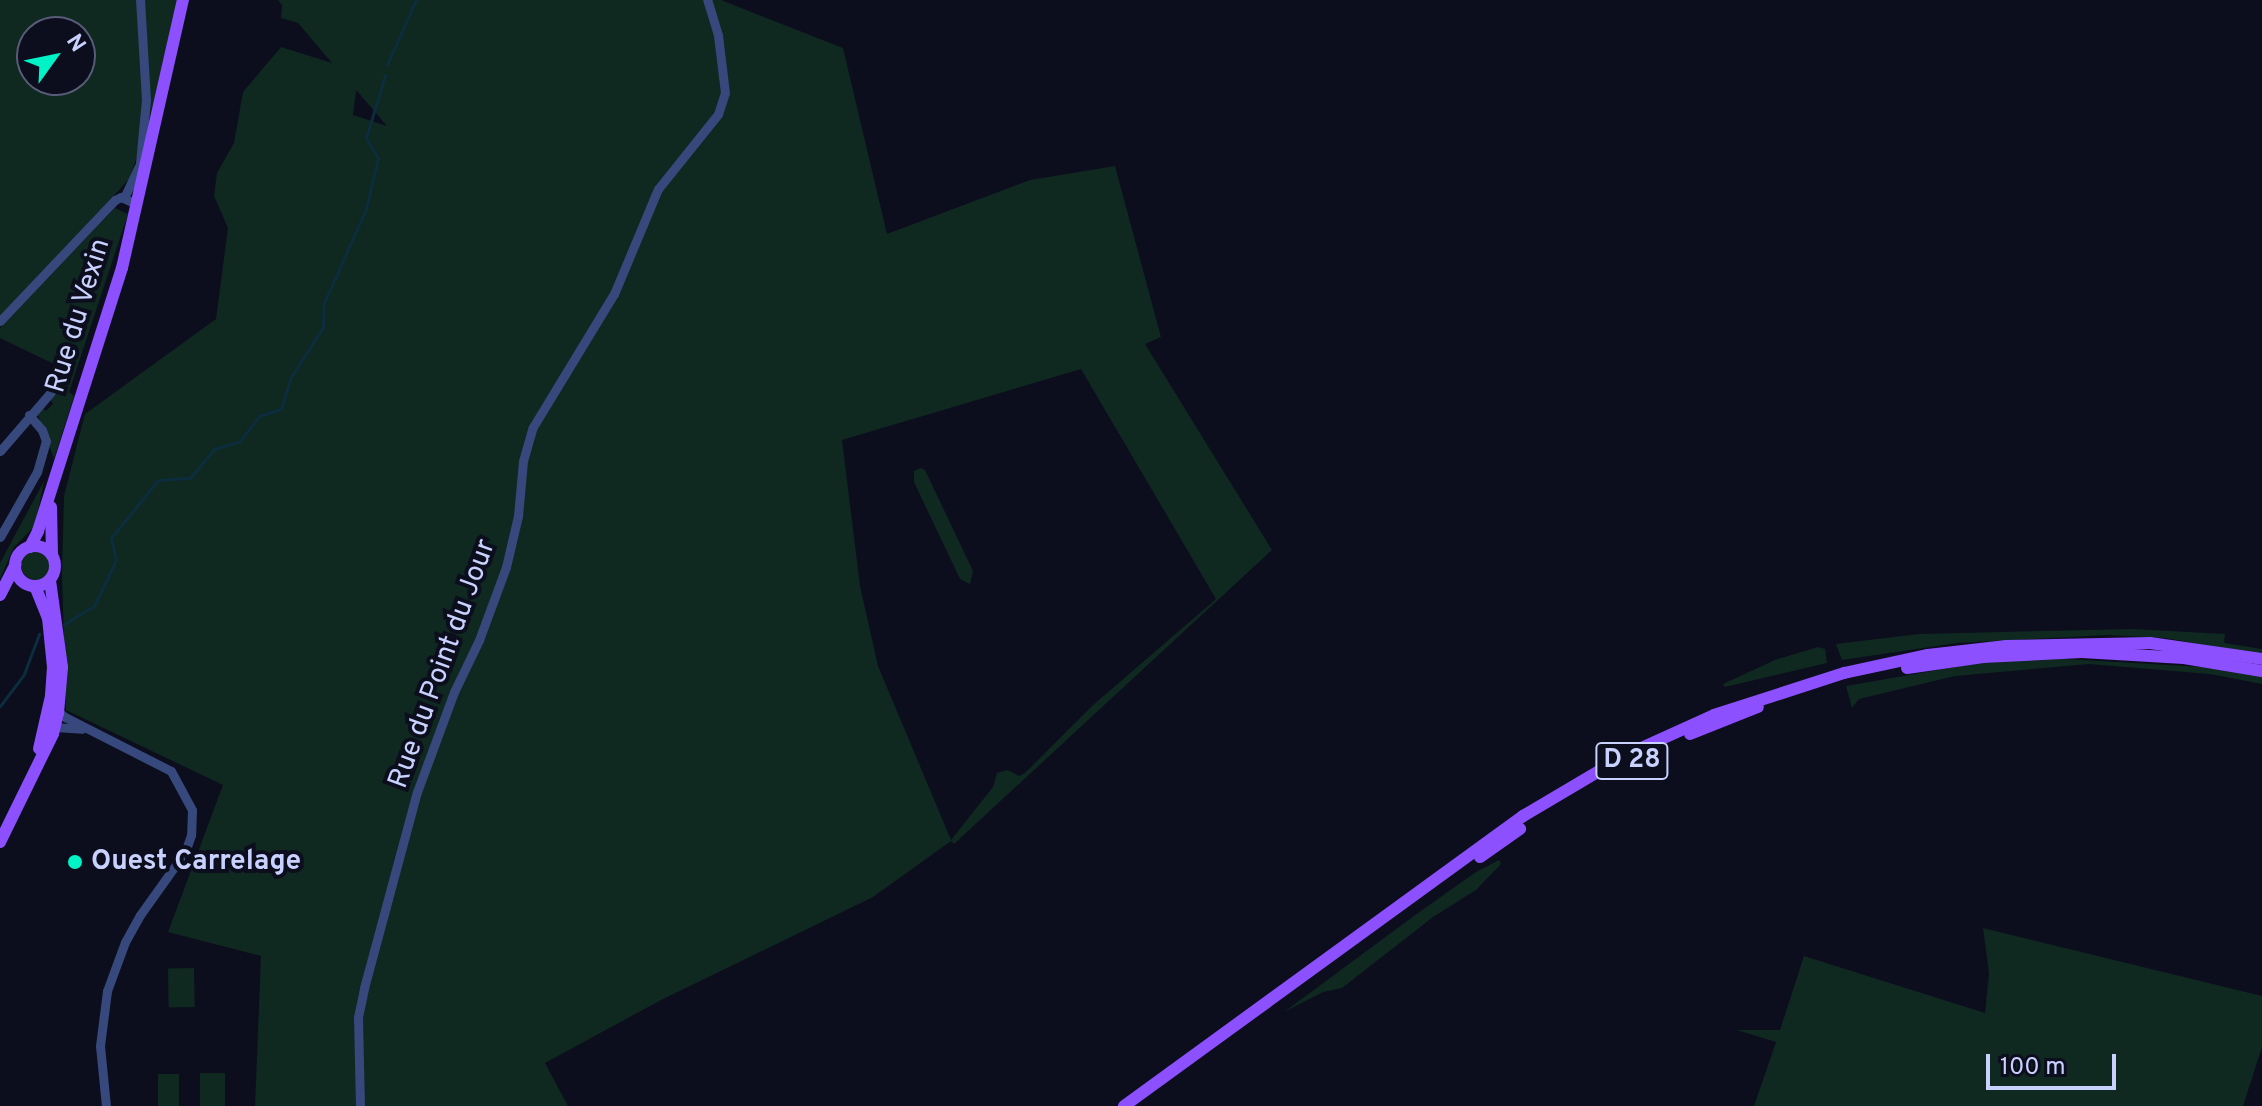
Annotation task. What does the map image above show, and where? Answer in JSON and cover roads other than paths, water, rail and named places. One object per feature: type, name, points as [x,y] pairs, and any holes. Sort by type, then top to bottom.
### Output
[{"type":"main road","name":"Rue du Vexin","points":[[30,547],[122,268],[130,201],[145,154],[183,0]]},
{"type":"main road","points":[[0,842],[55,727],[58,713],[62,667],[50,580],[56,565],[52,554],[54,478]]},
{"type":"main road","points":[[2,592],[18,555],[30,547],[42,547],[52,554]]},
{"type":"main road","points":[[15,565],[43,601],[53,667],[50,700],[33,771]]},
{"type":"main road","points":[[2,592],[50,580]]},
{"type":"main road","name":"D 28","points":[[1124,1106],[1523,816],[1626,755],[1714,715],[1844,673],[1992,647],[2150,643],[2262,659]]},
{"type":"main road","name":"D 28","points":[[1138,1106],[1535,819],[1637,759],[1726,719],[1853,679],[1983,657],[2116,653],[2184,658],[2262,671]]},
{"type":"street","points":[[140,0],[146,100],[145,154]]},
{"type":"street","name":"Rue du Point du Jour","points":[[360,1106],[358,1017],[364,988],[417,792],[506,567],[518,516],[523,461],[533,427],[614,294],[658,189],[718,114],[725,93],[718,35],[707,0]]},
{"type":"street","points":[[0,321],[115,200],[130,201]]},
{"type":"street","points":[[0,451],[51,392]]},
{"type":"street","points":[[0,537],[39,463],[46,441],[42,430],[29,415]]},
{"type":"street","points":[[42,452],[54,478]]},
{"type":"street","points":[[39,463],[54,478]]},
{"type":"street","points":[[50,700],[58,713],[171,771],[192,810],[191,835],[185,852],[140,915],[125,942],[107,991],[100,1046],[106,1106]]},
{"type":"street","points":[[55,727],[94,730]]},
{"type":"waterway","points":[[387,65],[416,0]]},
{"type":"waterway","points":[[64,624],[94,606],[116,560],[111,538],[158,480],[190,478],[214,449],[239,442],[259,416],[281,409],[290,379],[323,327],[324,303],[366,209],[378,158],[366,138],[385,75]]},
{"type":"waterway","points":[[0,706],[24,674],[39,634]]},
{"type":"place","name":"Ouest Carrelage","points":[[75,862]]}]
